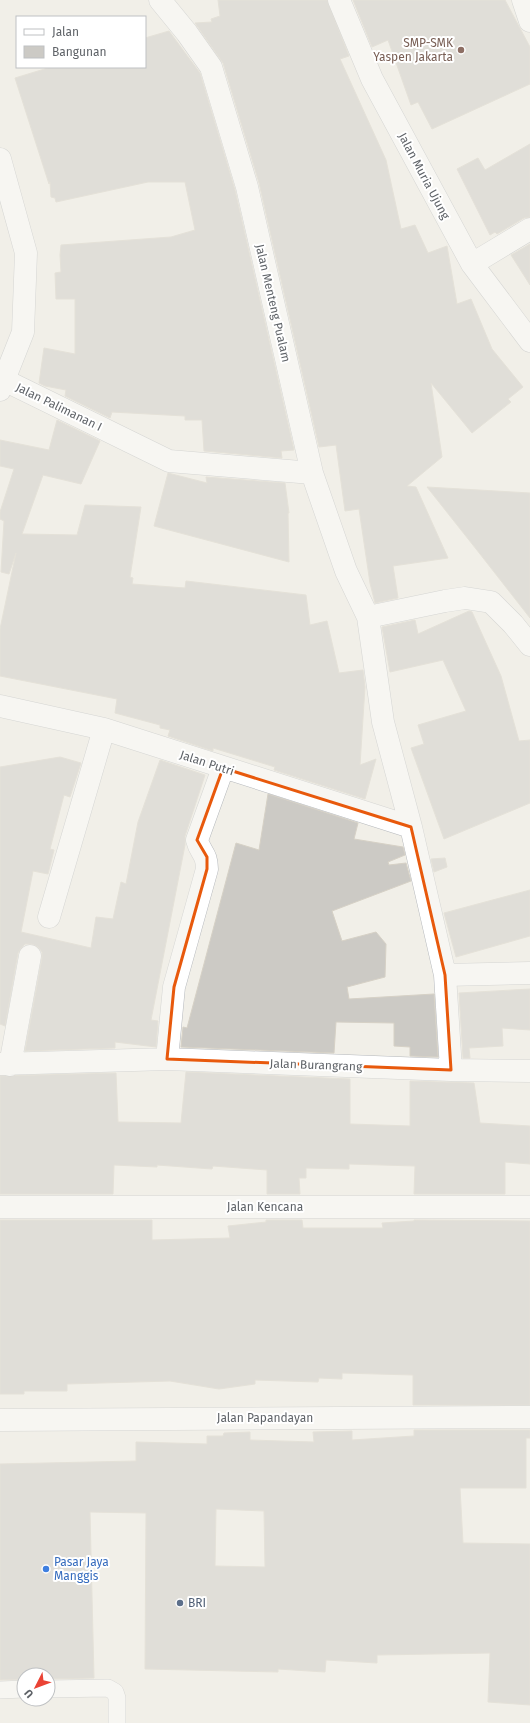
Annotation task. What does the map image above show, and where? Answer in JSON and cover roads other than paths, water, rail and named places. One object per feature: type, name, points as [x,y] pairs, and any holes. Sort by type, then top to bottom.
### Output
[{"type":"street","name":"Jalan Menteng Pualam","points":[[160,0],[187,33],[211,67],[247,187],[312,473],[346,571],[368,617]]},
{"type":"street","name":"Jalan Muria Ujung","points":[[339,0],[372,79],[472,264],[530,341]]},
{"type":"street","points":[[523,0],[530,21]]},
{"type":"street","name":"Jalan Palimanan I","points":[[0,159],[26,253],[23,332],[1,382],[169,461],[312,473]]},
{"type":"street","points":[[472,264],[530,228]]},
{"type":"street","points":[[451,1070],[445,975],[412,827],[383,722],[368,617],[465,598],[491,602],[513,624],[530,645]]},
{"type":"street","name":"Jalan Putri","points":[[0,706],[104,729],[412,827]]},
{"type":"street","points":[[49,917],[104,729]]},
{"type":"street","points":[[167,1059],[174,987],[207,869],[207,858],[198,845],[197,840],[223,768]]},
{"type":"street","points":[[5,1064],[30,956]]},
{"type":"street","points":[[445,975],[530,973]]},
{"type":"street","name":"Jalan Burangrang","points":[[5,1064],[167,1059],[451,1070],[530,1071]]},
{"type":"street","name":"Jalan Kencana","points":[[0,1207],[530,1208]]},
{"type":"street","name":"Jalan Papandayan","points":[[0,1420],[530,1417]]},
{"type":"lane","points":[[56,1689],[108,1688],[115,1692],[117,1698],[117,1723]]},
{"type":"lane","points":[[0,1690],[16,1689]]},
{"type":"place","name":"SMP-SMK Yaspen Jakarta","points":[[461,50]]},
{"type":"place","name":"Pasar Jaya Manggis","points":[[46,1569]]},
{"type":"place","name":"BRI","points":[[180,1603]]}]
